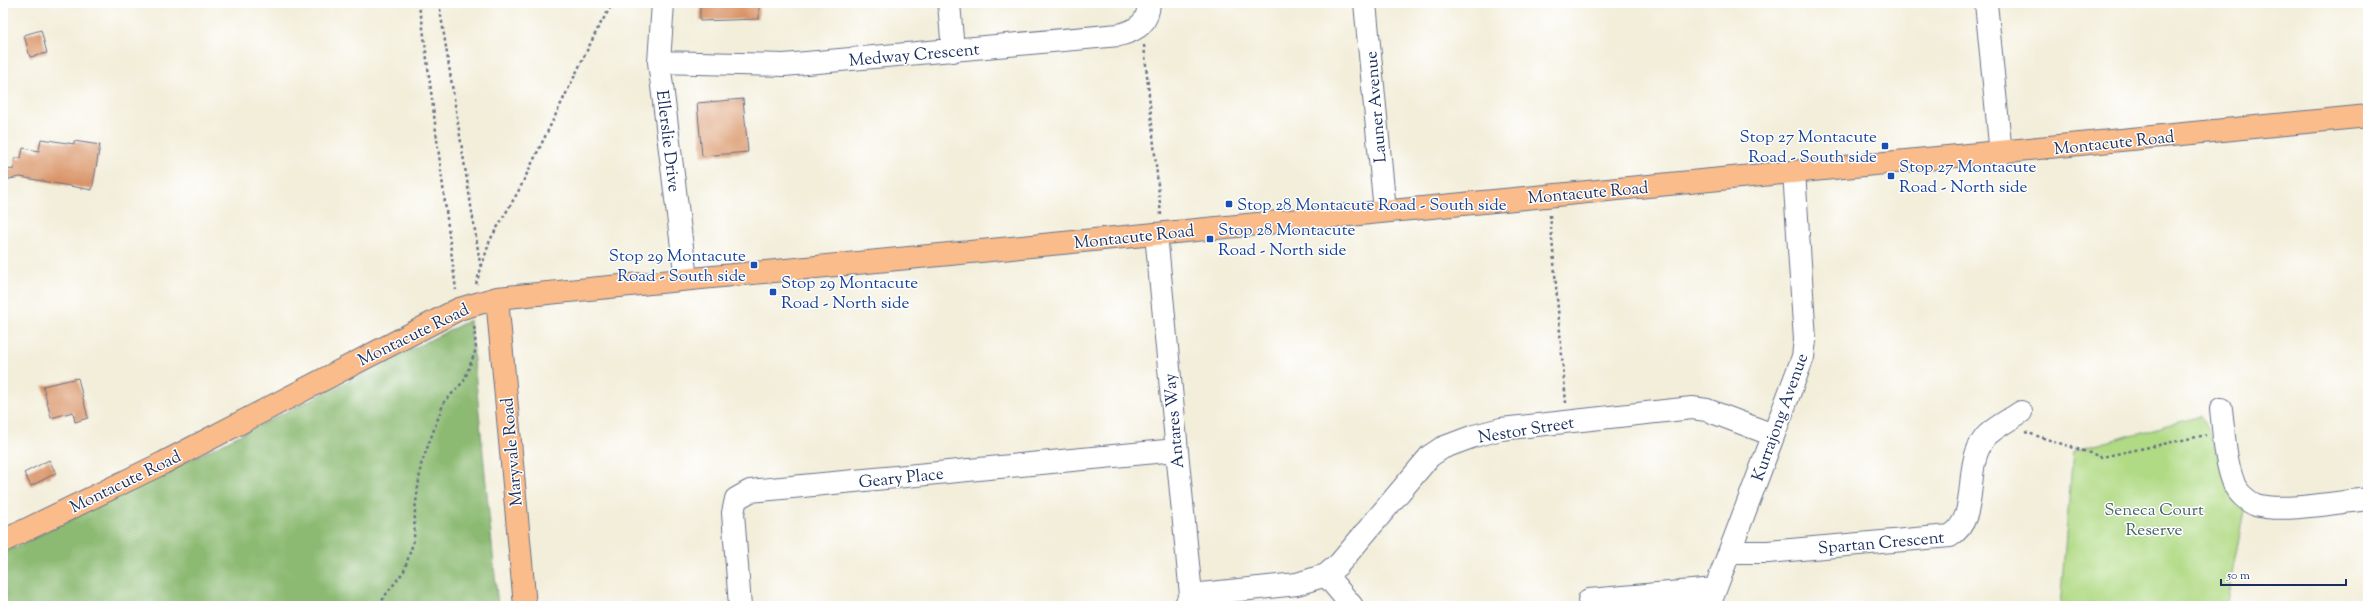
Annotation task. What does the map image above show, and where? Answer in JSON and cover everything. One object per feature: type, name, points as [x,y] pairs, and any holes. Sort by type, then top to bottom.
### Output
[{"type":"main road","name":"Montacute Road","points":[[3,541],[163,463],[464,307],[497,298],[1384,211],[2001,154],[2368,116]]},
{"type":"main road","name":"Maryvale Road","points":[[497,298],[525,606]]},
{"type":"street","name":"Ellerslie Drive","points":[[662,3],[659,62],[686,279]]},
{"type":"street","points":[[950,3],[953,51]]},
{"type":"street","points":[[1142,24],[1148,15],[1149,3]]},
{"type":"street","name":"Launer Avenue","points":[[1365,3],[1384,211]]},
{"type":"street","points":[[1986,3],[2001,154]]},
{"type":"street","name":"Medway Crescent","points":[[659,62],[784,65],[1119,35],[1132,31],[1142,24]]},
{"type":"street","name":"Kurrajong Avenue","points":[[1712,597],[1804,357],[1805,340],[1794,172]]},
{"type":"street","name":"Antares Way","points":[[1160,234],[1188,600]]},
{"type":"street","name":"Nestor Street","points":[[1188,600],[1297,584],[1326,575],[1339,564],[1420,465],[1442,448],[1474,436],[1501,429],[1692,408],[1707,410],[1773,435]]},
{"type":"street","points":[[2221,409],[2234,485],[2242,495],[2256,505],[2282,508],[2368,499]]},
{"type":"street","name":"Spartan Crescent","points":[[1730,552],[1768,552],[1950,536],[1963,526],[1967,516],[1973,463],[1984,438],[2021,412]]},
{"type":"street","name":"Geary Place","points":[[740,606],[733,513],[736,499],[750,491],[1176,450]]},
{"type":"street","points":[[1326,575],[1352,606]]},
{"type":"street","points":[[1589,600],[1712,597]]},
{"type":"path","points":[[380,606],[384,597],[404,571],[414,540],[414,510],[421,465],[444,402],[464,381],[476,349],[475,328],[464,307],[422,20],[418,3]]},
{"type":"path","points":[[439,3],[481,270]]},
{"type":"path","points":[[464,307],[481,270],[490,240],[518,192],[598,28],[613,3]]},
{"type":"path","points":[[1142,24],[1160,234]]},
{"type":"path","points":[[1549,210],[1567,422]]},
{"type":"path","points":[[2003,424],[2102,457],[2224,431]]},
{"type":"green space","points":[[470,320],[498,606],[3,606],[3,553]]},
{"type":"green space","name":"Seneca Court Reserve","points":[[2201,416],[2245,506],[2226,606],[2060,606],[2073,451]]},
{"type":"building","points":[[700,3],[759,3],[759,19],[700,21]]},
{"type":"building","points":[[41,30],[47,53],[30,57],[24,35]]},
{"type":"building","points":[[743,99],[748,152],[702,156],[697,103]]},
{"type":"building","points":[[41,139],[74,144],[74,141],[100,145],[92,190],[20,177],[4,180],[4,170],[14,169],[15,158],[21,158],[23,148],[39,151]]},
{"type":"building","points":[[78,378],[88,418],[75,422],[73,412],[51,418],[43,386]]},
{"type":"building","points":[[49,460],[56,473],[31,486],[24,473]]},
{"type":"place","name":"Stop 27 Montacute Road - South side","points":[[1885,146]]},
{"type":"place","name":"Stop 27 Montacute Road - North side","points":[[1891,176]]},
{"type":"place","name":"Stop 28 Montacute Road - South side","points":[[1229,204]]},
{"type":"place","name":"Stop 28 Montacute Road - North side","points":[[1210,239]]},
{"type":"place","name":"Stop 29 Montacute Road - South side","points":[[754,265]]},
{"type":"place","name":"Stop 29 Montacute Road - North side","points":[[773,292]]}]
